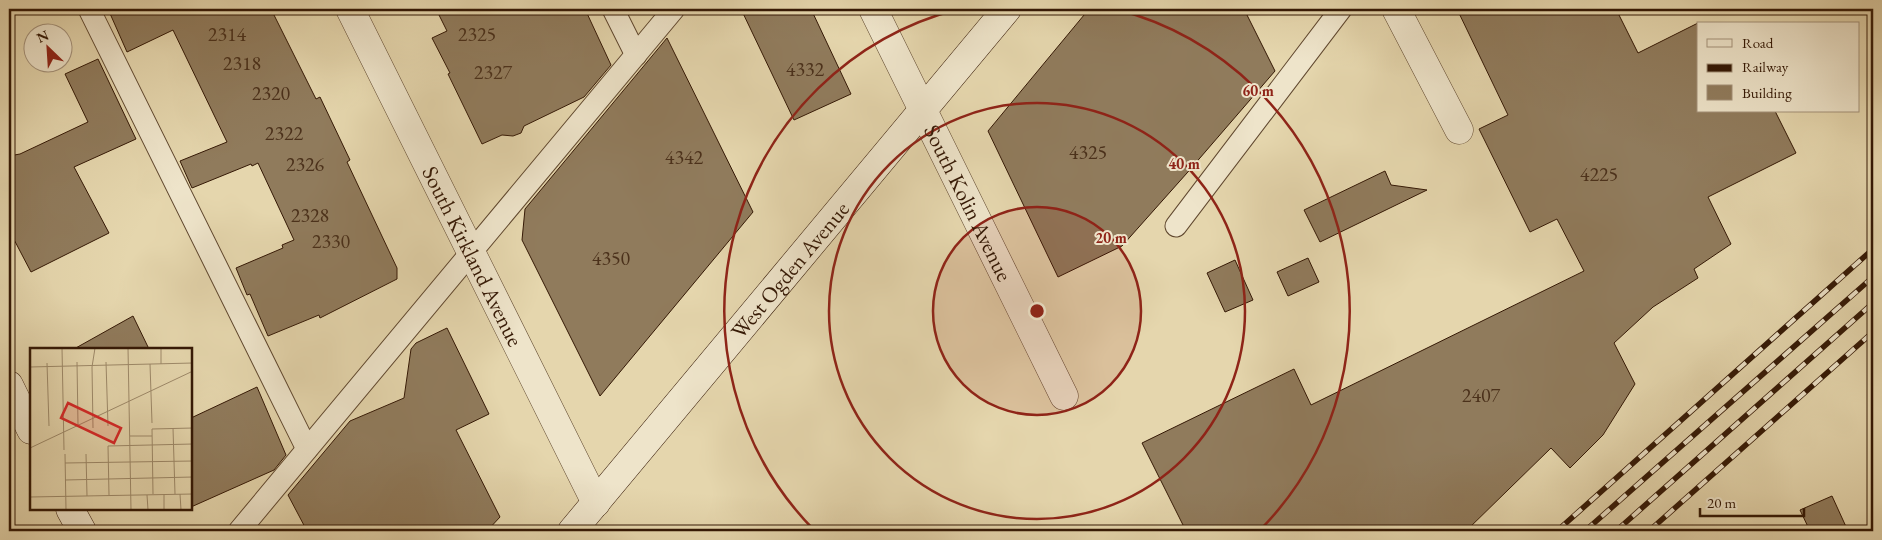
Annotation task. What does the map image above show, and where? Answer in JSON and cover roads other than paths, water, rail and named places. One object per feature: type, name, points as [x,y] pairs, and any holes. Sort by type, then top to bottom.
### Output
[{"type":"street","name":"South Kirkland Avenue","points":[[350,9],[596,503]]},
{"type":"street","name":"South Kolin Avenue","points":[[873,9],[1064,396]]},
{"type":"street","name":"West Ogden Avenue","points":[[572,531],[1007,9]]},
{"type":"street","points":[[1396,9],[1459,130]]},
{"type":"street","points":[[9,385],[30,428]]},
{"type":"street","points":[[71,510],[82,531]]},
{"type":"lane","points":[[89,9],[307,450]]},
{"type":"lane","points":[[613,9],[636,55]]},
{"type":"lane","points":[[239,531],[674,9]]},
{"type":"lane","points":[[1176,226],[1341,9]]},
{"type":"railway","points":[[1557,531],[1873,249]]},
{"type":"railway","points":[[1585,531],[1873,277]]},
{"type":"railway","points":[[1616,531],[1873,303]]},
{"type":"railway","points":[[1649,531],[1873,332]]}]
